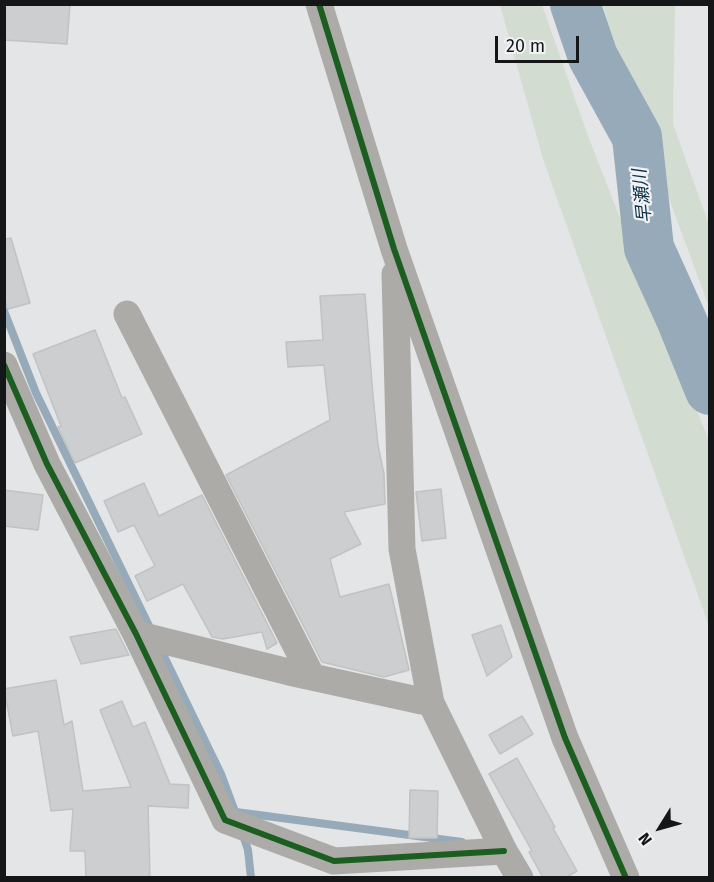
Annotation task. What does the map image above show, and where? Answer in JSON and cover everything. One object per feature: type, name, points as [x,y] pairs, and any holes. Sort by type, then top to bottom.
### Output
[{"type":"street","points":[[320,4],[394,249],[565,738],[626,878]]},
{"type":"street","points":[[394,249],[402,549],[431,703],[504,851],[520,878]]},
{"type":"street","points":[[128,314],[312,677]]},
{"type":"street","points":[[4,365],[47,464],[136,634],[225,820],[334,861],[504,851]]},
{"type":"street","points":[[136,634],[431,703]]},
{"type":"shaded area","points":[[500,5],[542,5],[588,136],[709,440],[709,626],[543,159]]},
{"type":"shaded area","points":[[603,5],[675,5],[673,124],[709,225],[709,307],[617,57]]},
{"type":"building","points":[[4,4],[70,4],[67,44],[4,40]]},
{"type":"building","points":[[11,238],[30,303],[8,309],[4,297],[4,239]]},
{"type":"building","points":[[365,294],[378,445],[384,474],[385,504],[344,512],[361,544],[330,559],[340,597],[389,584],[409,670],[384,677],[322,662],[226,475],[330,420],[324,365],[288,367],[286,342],[323,340],[320,296]]},
{"type":"building","points":[[95,330],[122,398],[125,397],[142,434],[75,463],[58,427],[61,426],[33,354]]},
{"type":"building","points":[[144,483],[159,516],[202,495],[277,643],[267,649],[262,632],[223,639],[212,637],[183,584],[147,601],[135,576],[155,566],[134,525],[118,532],[104,501]]},
{"type":"building","points":[[441,489],[446,538],[422,541],[416,492]]},
{"type":"building","points":[[4,490],[43,495],[38,530],[4,526]]},
{"type":"building","points":[[501,625],[512,657],[487,676],[472,635]]},
{"type":"building","points":[[116,629],[129,655],[81,664],[70,637]]},
{"type":"building","points":[[56,680],[64,725],[72,721],[83,791],[131,787],[100,710],[122,701],[133,727],[145,722],[170,784],[189,785],[188,808],[148,806],[150,878],[86,878],[85,851],[70,851],[73,809],[51,811],[38,731],[13,736],[4,689]]},
{"type":"building","points":[[522,716],[533,734],[500,754],[489,735]]},
{"type":"building","points":[[517,758],[577,871],[565,878],[543,878],[529,852],[532,851],[489,774]]},
{"type":"building","points":[[410,790],[438,791],[437,838],[409,838]]},
{"type":"waterway","name":"早瀬川","points":[[575,4],[593,57],[637,137],[649,248],[710,390]]},
{"type":"waterway","points":[[4,311],[36,393],[152,632]]},
{"type":"waterway","points":[[159,646],[221,774],[234,809]]},
{"type":"waterway","points":[[236,812],[462,842]]},
{"type":"waterway","points":[[242,832],[248,850],[251,878]]},
{"type":"cycle path","points":[[319,4],[394,249],[565,738],[626,878]]},
{"type":"cycle path","points":[[4,365],[47,464],[136,634],[225,820],[334,861],[504,851]]}]
